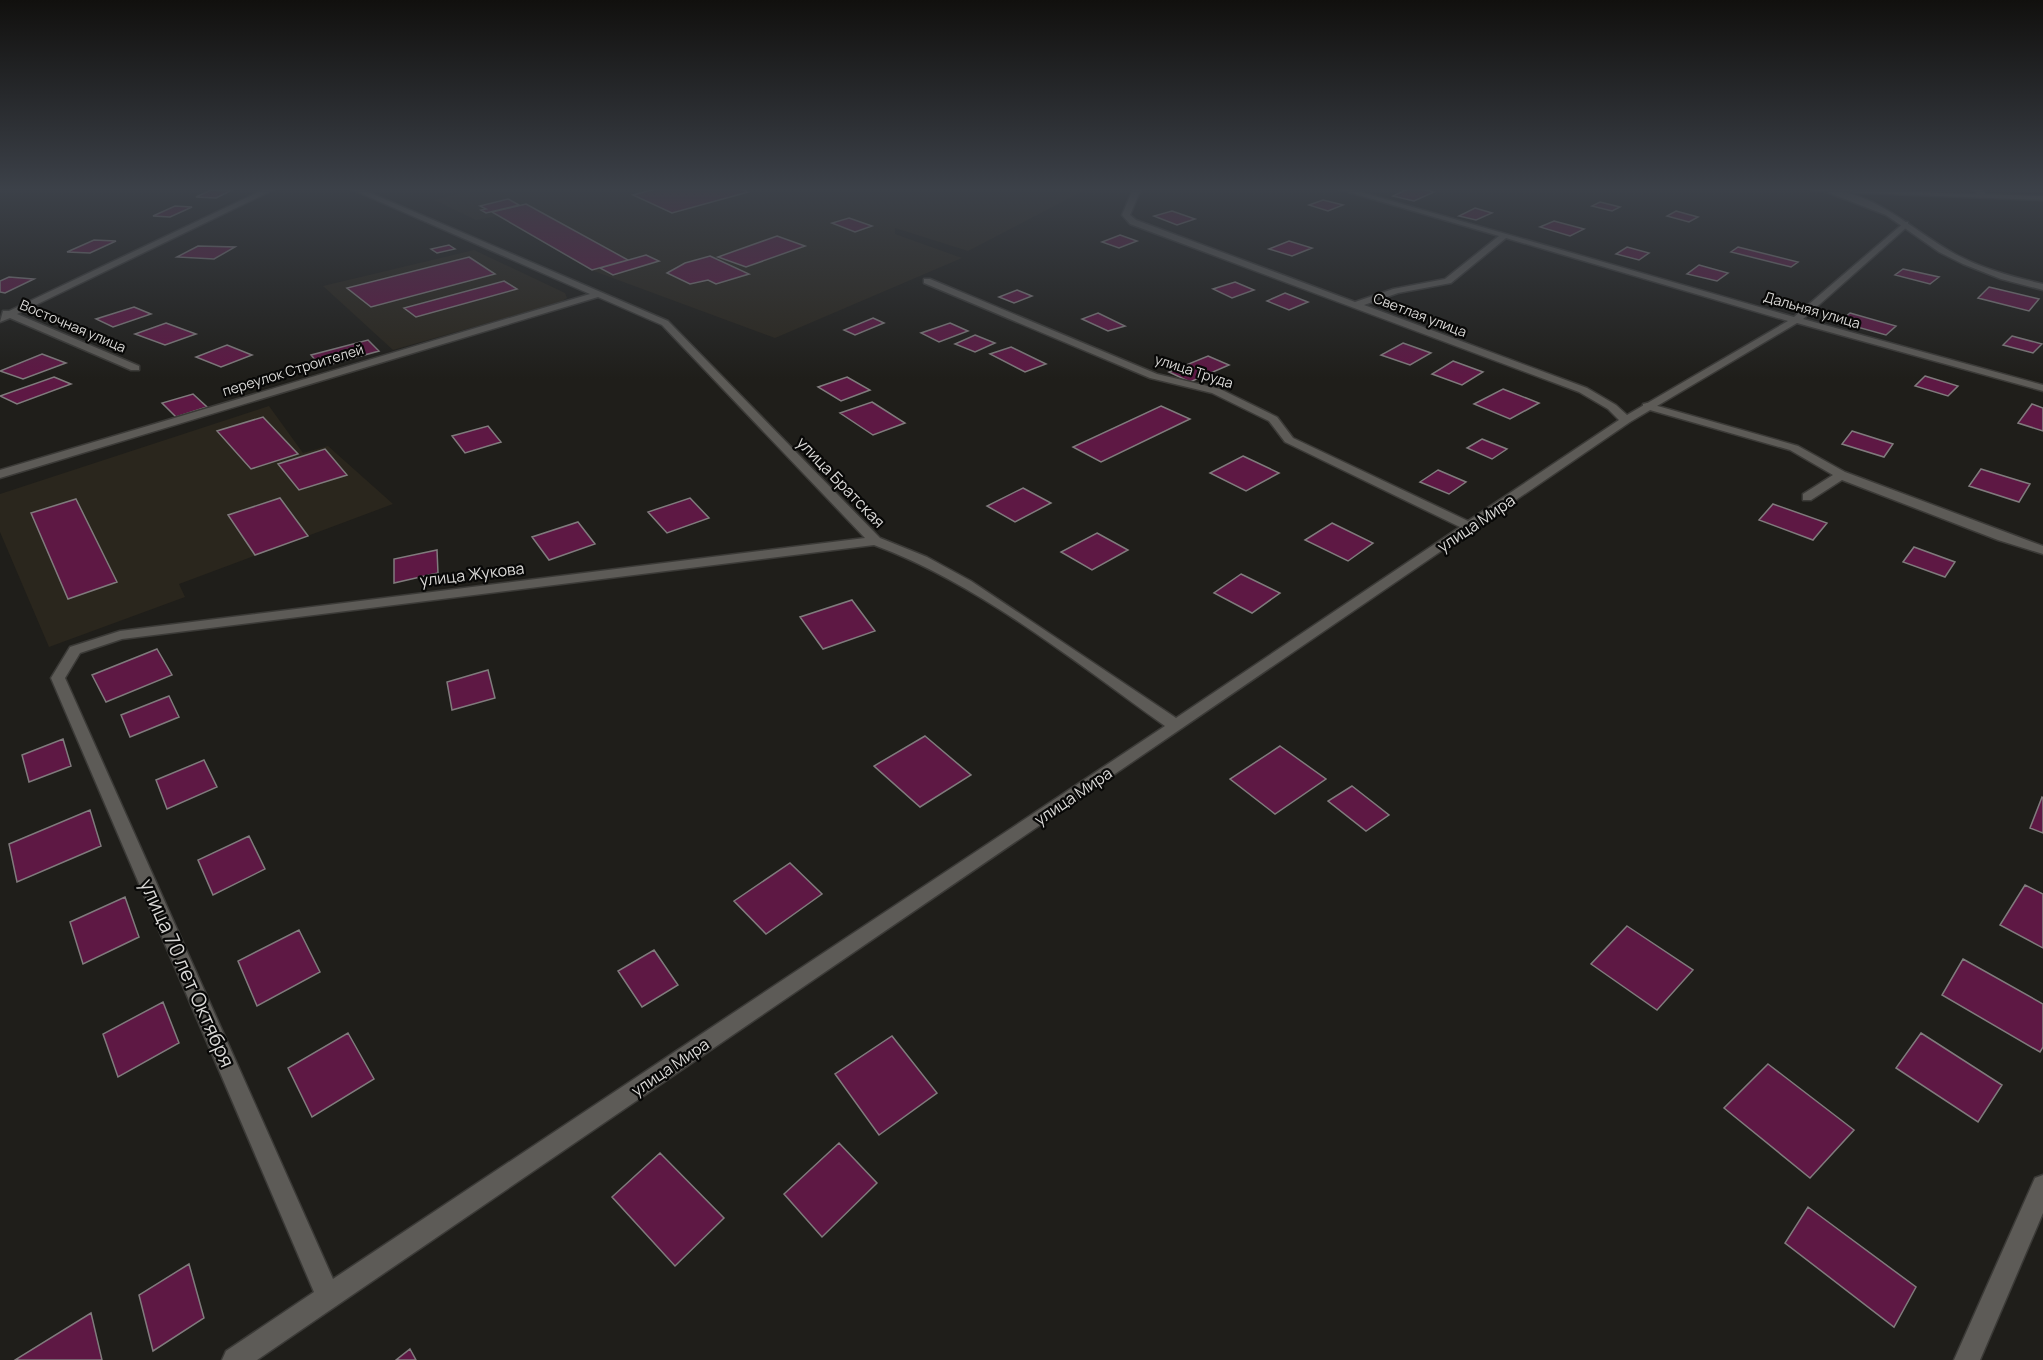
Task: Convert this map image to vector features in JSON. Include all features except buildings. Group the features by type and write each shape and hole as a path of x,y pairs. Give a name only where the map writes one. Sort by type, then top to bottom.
{"street":[{"path":"0,319 5,313 135,252"},
{"name":"улица Братская","path":"499,252 665,323 875,541 908,552 948,572 1176,726"},
{"name":"Светлая улица","path":"1214,252 1583,390 1612,407 1626,420"},
{"path":"1355,305 1396,291 1448,281 1485,252"},
{"name":"Дальняя улица","path":"1565,252 1796,320 2043,388"},
{"name":"улица Мира","path":"235,1360 1647,406 1796,320 1873,252"},
{"path":"1947,252 1998,275 2043,287"},
{"name":"улица Труда","path":"927,281 1154,376 1216,391 1273,419 1289,440 1470,527"},
{"name":"переулок Строителей","path":"0,474 595,295"},
{"name":"Восточная улица","path":"5,313 135,368"},
{"path":"1647,406 1794,448 1841,475 2002,537 2043,550"},
{"path":"1807,497 1841,475"},
{"name":"улица Жукова","path":"75,650 120,635 875,541"},
{"name":"улица 70 лет Октября","path":"75,650 58,678 329,1298"},
{"path":"1967,1360 2043,1186"}],"shaded area":[{"path":"464,252 479,252 565,293 567,298 559,303 393,350 323,286"},
{"path":"560,252 947,252 962,258 775,338 591,270"},
{"path":"269,406 303,453 328,446 393,504 179,584 185,597 49,647 0,532 0,494"}]}
